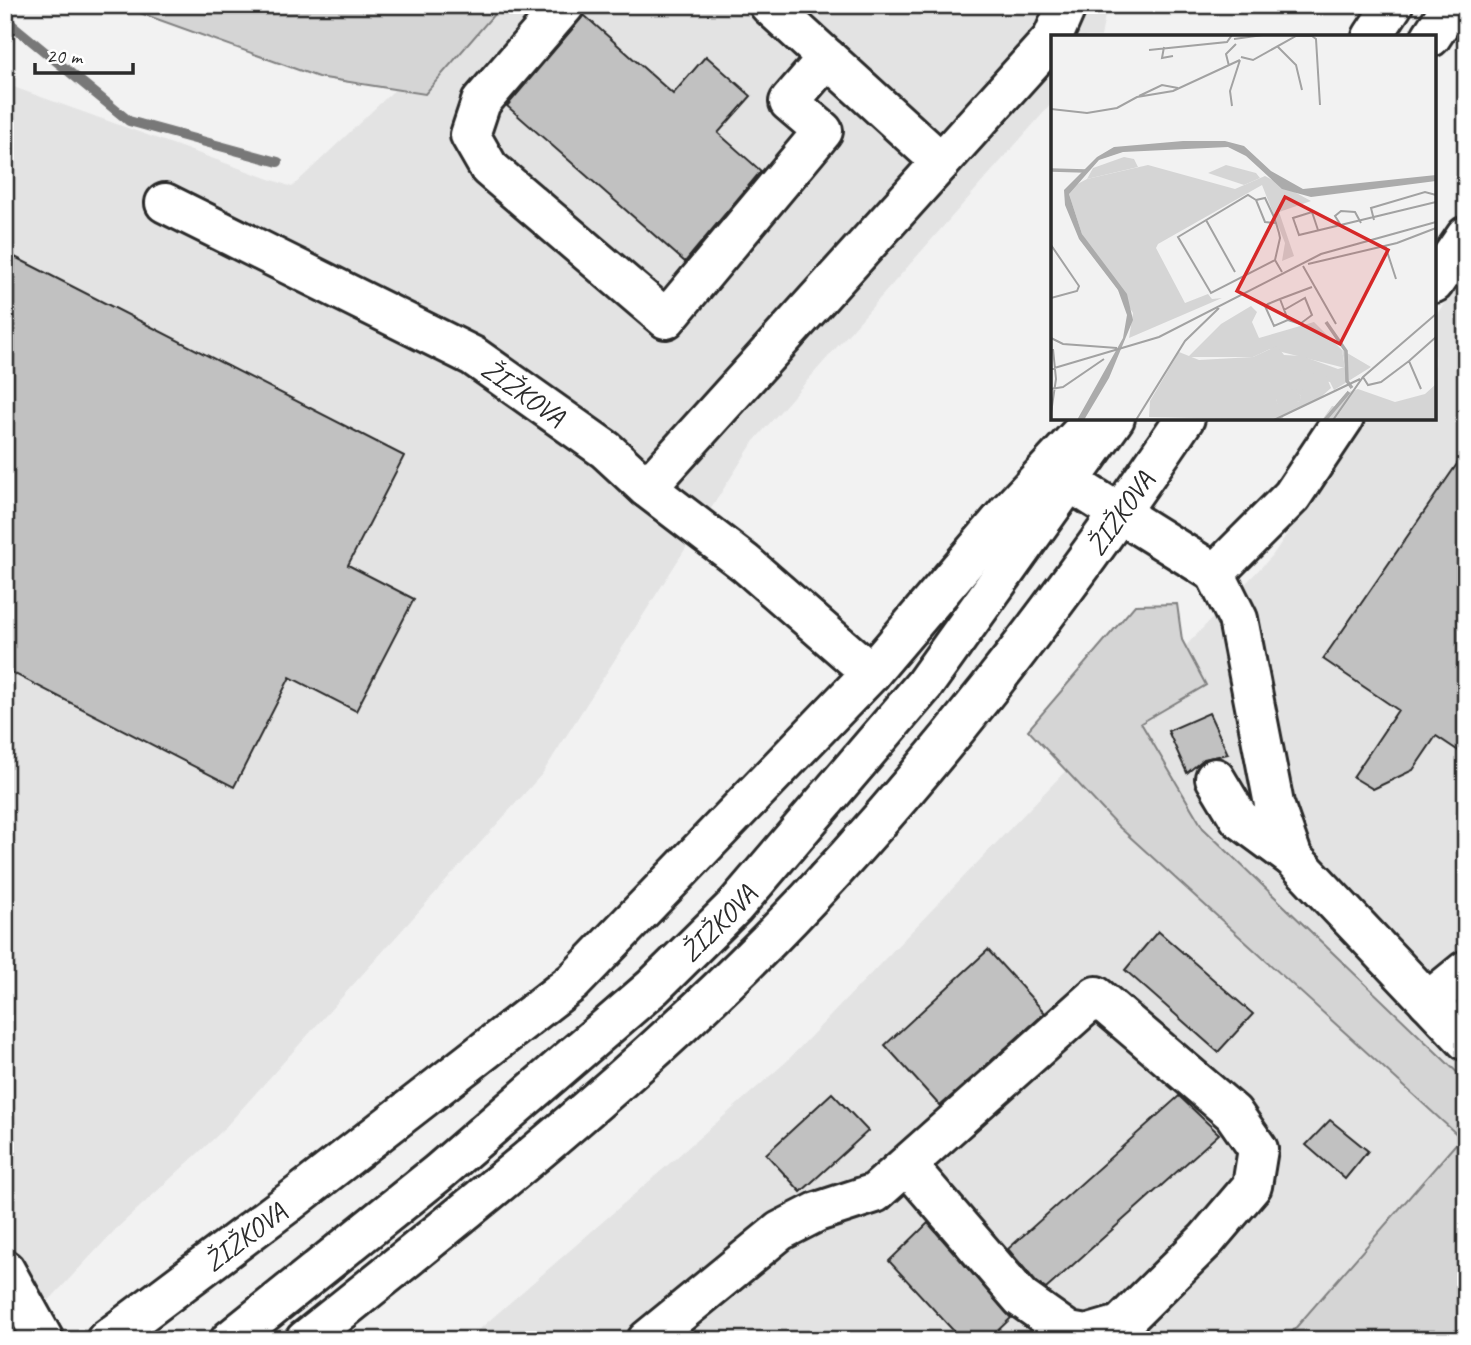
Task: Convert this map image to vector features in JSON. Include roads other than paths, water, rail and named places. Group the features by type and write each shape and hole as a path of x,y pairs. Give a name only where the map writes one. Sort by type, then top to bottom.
{"main road":[{"path":"565,5 481,102 470,135 489,168 666,319 823,131 789,102 827,58"},
{"path":"769,5 941,162"},
{"path":"1054,35 1068,5"},
{"path":"1374,35 1393,5"},
{"path":"1432,35 1452,5"},
{"path":"647,488 1051,39"},
{"name":"ŽIŽKOVA","path":"165,203 473,356 606,450 647,488 745,563 871,673"},
{"path":"1436,280 1466,236"},
{"name":"ŽIŽKOVA","path":"106,1340 291,1201 573,982 871,673 1007,513 1093,420"},
{"name":"ŽIŽKOVA","path":"230,1340 438,1173 653,987 735,906 924,685 1114,420"},
{"name":"ŽIŽKOVA","path":"305,1340 477,1202 682,1025 768,940 846,857 969,715 1120,514 1184,420"},
{"path":"1214,573 1292,496 1343,420"},
{"path":"1071,483 1214,573 1238,619 1274,804 1293,858"},
{"path":"1215,778 1239,818 1293,858 1466,1041"},
{"path":"1428,1001 1466,971"},
{"path":"654,1338 780,1231 817,1212 875,1193 1096,996 1233,1113 1258,1149 1252,1186 1206,1240 1120,1325 1086,1335 1069,1332 1021,1298 907,1165"},
{"path":"5,1270 44,1340"}],"waterway":[{"path":"5,19 129,121 278,162"}]}
